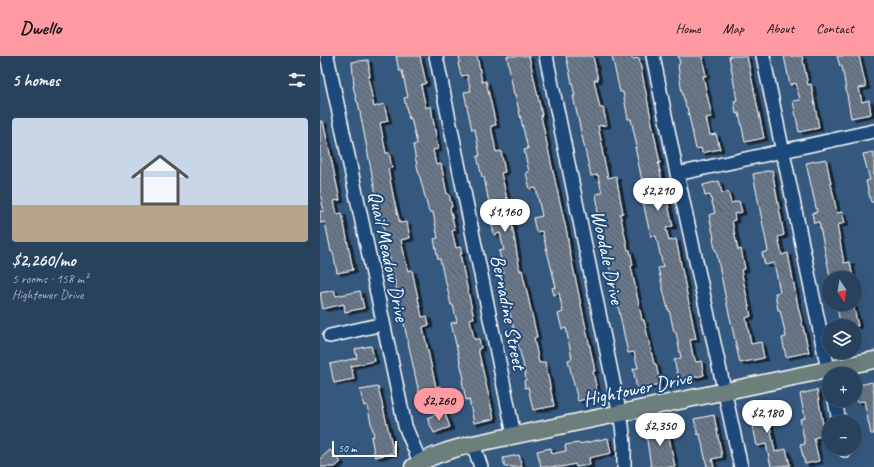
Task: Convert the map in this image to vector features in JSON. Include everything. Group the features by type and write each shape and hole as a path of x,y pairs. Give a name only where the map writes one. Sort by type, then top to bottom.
{"main road":[{"name":"Hightower Drive","path":"848,367 874,360"},
{"name":"Hightower Drive","path":"416,465 455,448 725,391 822,373"}],"street":[{"name":"Quail Meadow Drive","path":"327,56 405,426 416,465"},
{"name":"Bernadine Street","path":"436,56 514,435"},
{"name":"Woodale Drive","path":"546,56 620,413 624,445 624,467"},
{"path":"654,56 677,174 741,467"},
{"path":"763,56 828,367"},
{"path":"677,174 874,131"},
{"path":"330,336 383,324"},
{"path":"473,444 481,467"}],"building":[{"path":"396,56 420,56 426,83 421,85 426,108 431,106 438,149 433,150 436,165 441,164 447,194 449,194 452,207 450,208 455,230 452,231 456,248 460,247 462,254 460,254 474,318 470,319 474,339 479,339 481,348 478,349 494,419 474,423 469,399 466,400 462,380 464,379 451,323 457,322 453,305 451,305 440,259 438,259 434,239 438,238 433,212 429,212 417,166 413,145 417,144 411,118 409,119 404,98 408,97 402,71 399,71"},
{"path":"459,56 477,56 482,82 486,81 496,125 491,126 496,152 501,151 505,172 501,173 513,219 511,219 520,271 522,270 537,337 534,338 539,363 545,362 554,406 533,410 528,387 525,388 524,381 526,380 523,363 511,318 502,274 504,274 499,251 504,250 500,233 494,235 484,177 482,177 477,156 480,156 475,129 472,130 464,92 471,91 467,75 461,76 458,63 460,62"},
{"path":"507,56 529,56 567,233 595,371 593,371 598,396 578,401 568,360 572,359 566,328 562,329 558,314 563,312 559,293 554,295 552,288 556,287 542,231 536,232 533,218 542,216 536,188 530,189 526,173 529,172 524,150 528,149 515,94 514,95"},
{"path":"566,56 593,56 598,80 594,80 600,108 603,108 607,125 598,126 602,150 608,178 616,176 623,213 620,214 628,250 630,250 633,265 631,266 642,320 644,320 660,384 637,389 633,369 638,368 634,352 628,353 597,208 596,194 602,193 598,175 591,176 573,96 575,96"},
{"path":"612,56 632,56 632,59 639,58 660,163 658,163 673,226 666,228 669,241 676,239 696,339 690,340 693,356 696,362 701,361 704,375 679,381 674,360 681,358 676,332 674,332 658,268 663,267 656,236 651,237 642,195 645,195 631,119 628,119 623,92 620,92"},
{"path":"678,56 702,56 706,76 703,76 712,117 706,118 710,135 716,134 720,149 702,153 701,148 696,149 681,87 678,65 680,64"},
{"path":"729,56 747,56 764,138 745,142 739,113 736,114 734,101 737,100"},
{"path":"784,56 802,56 808,85 811,84 819,128 799,132 793,101 800,100 796,83 790,85"},
{"path":"837,56 859,56 866,87 859,88 862,102 869,100 871,114 851,118 842,66 840,66"},
{"path":"368,60 370,77 368,77 374,107 384,104 388,121 380,123 386,153 389,153 392,168 388,169 394,200 400,223 407,222 410,238 401,240 408,271 412,270 422,317 427,316 429,325 423,327 424,333 436,387 440,386 444,402 422,407 373,180 358,102 353,86 352,62"},
{"path":"320,121 323,121 340,200 334,201 337,214 342,213 353,270 337,273 325,222 320,223 320,211 324,211 320,193"},
{"path":"874,152 874,202 871,202 866,181 870,180 863,154"},
{"path":"826,159 837,213 842,212 845,223 837,225 844,263 850,262 852,271 829,271 819,222 814,223 812,213 817,212 806,163"},
{"path":"772,170 784,235 778,237 782,255 788,253 798,306 809,352 786,357 782,338 786,337 780,310 778,310 775,293 780,292 774,263 765,265 762,253 768,251 753,174"},
{"path":"719,181 722,193 728,192 731,203 739,201 742,212 734,214 735,220 732,221 738,250 741,249 745,269 741,270 751,316 746,318 751,344 761,342 764,358 740,363 715,250 709,215 715,213 710,195 705,196 703,185"},
{"path":"334,290 336,296 360,291 364,308 345,312 344,304 323,309 320,293"},
{"path":"838,311 855,311 856,319 839,319"},
{"path":"371,346 375,361 351,366 354,379 334,383 330,364 357,358 355,349"},
{"path":"872,382 874,393 874,434 871,434 864,401 862,401 862,384"},
{"path":"378,387 394,453 375,457 371,437 374,436 367,405 364,406 360,390"},
{"path":"817,390 822,418 822,436 814,438 819,461 805,464 800,445 805,444 800,419 805,418 800,394"},
{"path":"767,402 775,452 786,449 790,465 771,467 766,444 757,446 749,406"},
{"path":"444,411 450,427 434,433 427,418"},
{"path":"714,415 722,457 712,459 714,467 707,467 700,434 698,435 694,419"},
{"path":"666,422 675,467 651,467 646,434 652,433 650,425"},
{"path":"608,438 611,453 589,458 590,465 576,467 575,464 562,467 541,467 537,451 551,448 552,454 566,451 565,445 579,444"},
{"path":"330,450 341,462 335,467 320,467 320,459"},
{"path":"519,455 522,467 505,467 503,458"}]}
